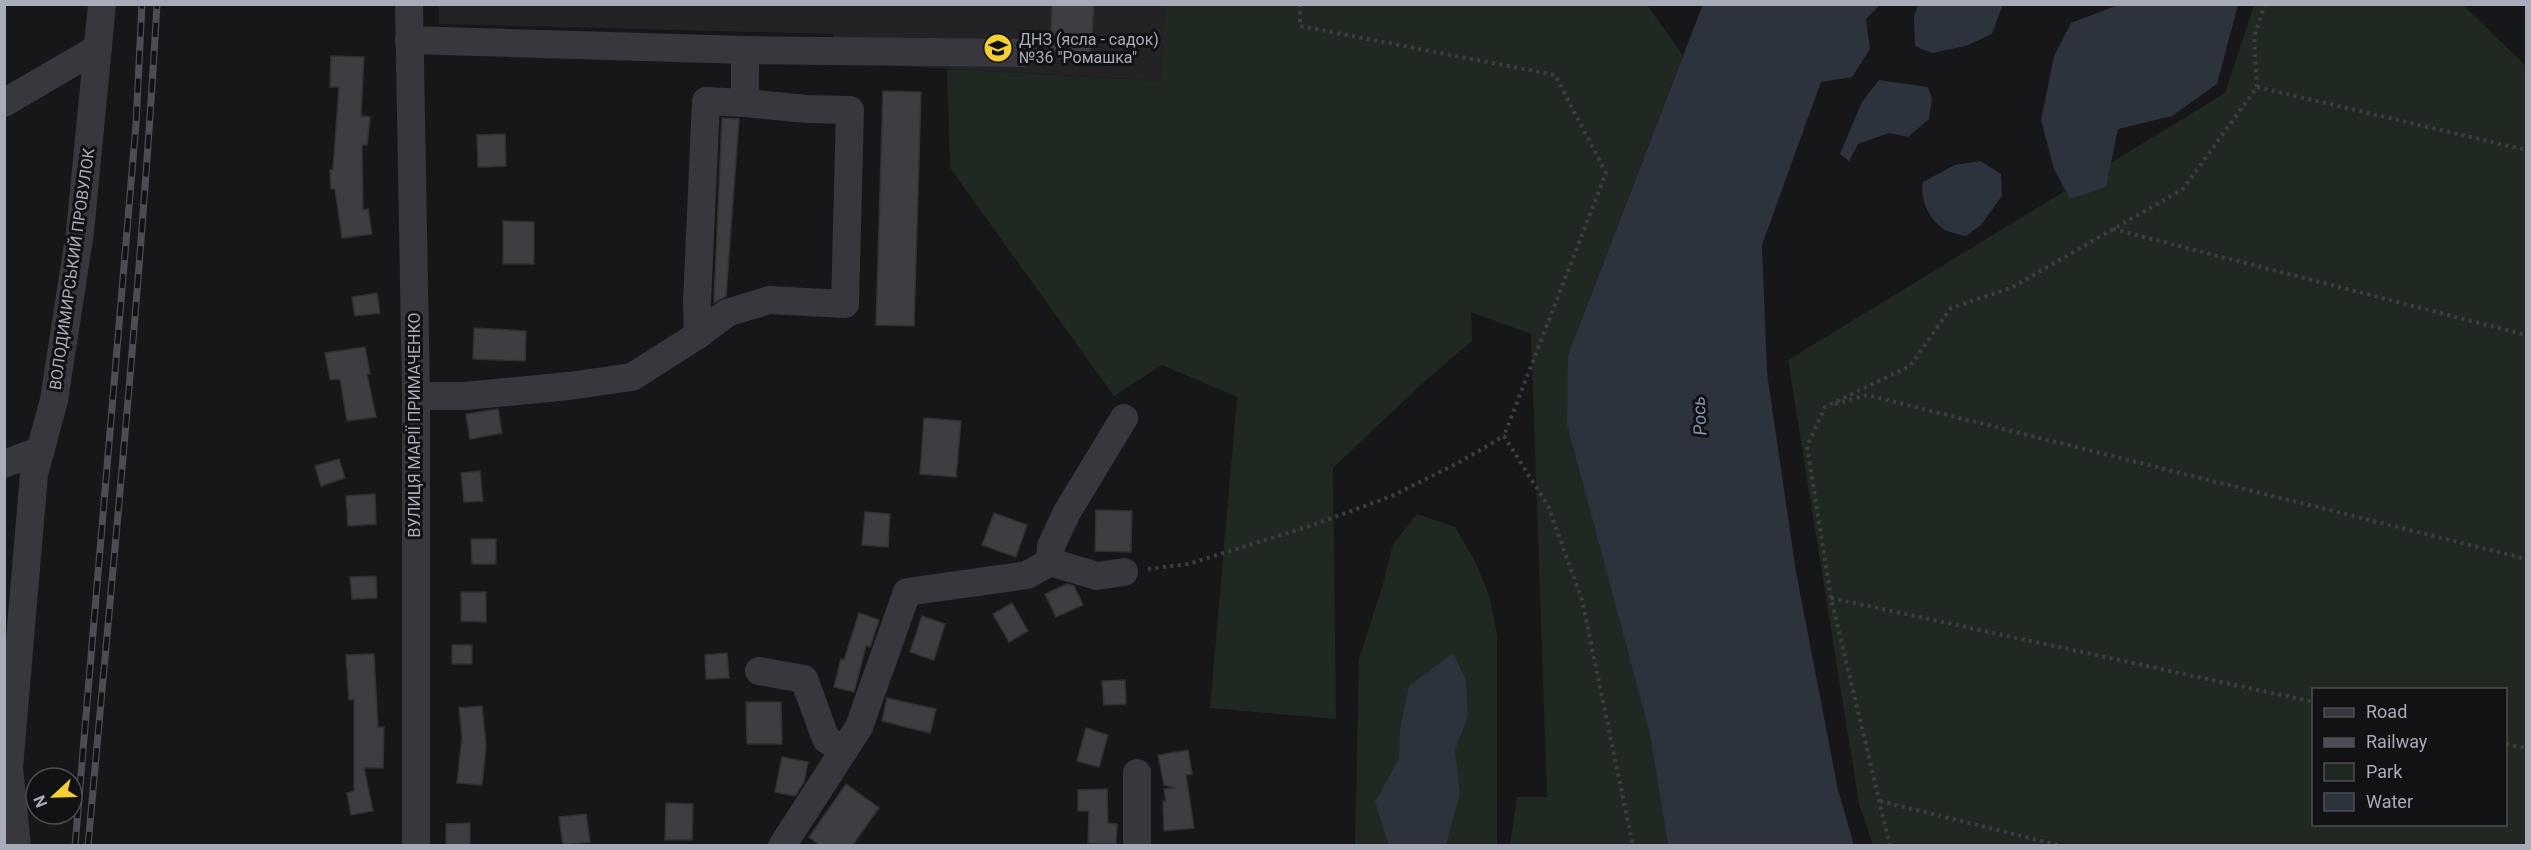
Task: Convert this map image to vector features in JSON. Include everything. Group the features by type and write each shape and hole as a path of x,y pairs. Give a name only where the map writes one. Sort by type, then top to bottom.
{"street":[{"name":"ВОЛОДИМИРСЬКИЙ ПРОВУЛОК","path":"17,846 9,768 13,613 34,474 54,400 80,232 102,4"},
{"name":"ВУЛИЦЯ МАРІЇ ПРИМАЧЕНКО","path":"409,4 416,396 416,846"},
{"path":"409,40 745,50 1023,53"},
{"path":"4,103 98,48"},
{"path":"745,50 745,103"},
{"path":"416,396 476,395 569,386 632,376 698,335 727,313 769,300 845,304 850,110 706,101 697,302 698,335"},
{"path":"1050,562 1051,546 1067,512 1124,418"},
{"path":"4,464 41,450"},
{"path":"782,846 859,727 907,592 1027,575 1050,562 1097,576 1124,572"},
{"path":"759,671 804,679 826,739 844,751"},
{"path":"1137,774 1137,846"}],"path":[{"path":"1124,572 1188,564 1310,526 1392,496 1458,463 1503,436 1606,173 1555,75 1300,26 1300,4"},
{"path":"1890,846 1831,598 1808,446 1825,406 1910,366 1951,308 2011,288 2183,189 2257,87 2254,37 2265,4"},
{"path":"2257,87 2526,150"},
{"path":"2113,229 2526,335"},
{"path":"1825,406 1866,395 2526,559"},
{"path":"1503,436 1548,506 1582,600 1633,846"},
{"path":"1831,598 2312,702"},
{"path":"2507,744 2526,748"},
{"path":"1880,801 2062,846"}],"shaded area":[{"name":"ДНЗ (ясла - садок) №36 \"Ромашка\"","path":"439,4 1165,5 1162,81 834,62 833,34 439,24"}],"green space":[{"path":"1165,5 1647,5 1683,55 1568,355 1649,730 1668,845 1510,845 1517,797 1547,797 1531,334 1471,312 1472,341 1427,379 1333,468 1336,719 1210,708 1237,397 1162,365 1114,396 950,168 947,69 1161,81"},
{"path":"2254,5 2463,5 2526,66 2526,845 1873,845 1859,804 1788,360 2225,93"},
{"path":"1417,514 1455,527 1475,561 1490,598 1497,635 1497,845 1355,846 1359,659 1393,544"}],"water":[{"name":"Рось","path":"1703,4 1880,5 1866,19 1870,49 1852,77 1821,82 1762,245 1767,373 1796,572 1838,790 1854,845 1668,845 1649,730 1567,424 1568,355"},
{"path":"2003,4 1992,34 1966,46 1932,53 1915,46 1914,17 1918,5"},
{"path":"2118,5 2238,5 2217,84 2172,116 2118,129 2106,187 2070,199 2054,169 2041,120 2054,56 2071,23"},
{"path":"1879,80 1928,87 1932,99 1929,119 1908,137 1889,133 1858,144 1849,161 1840,154 1862,102"},
{"path":"1981,161 2001,174 2002,196 1981,225 1966,236 1947,231 1927,210 1922,189 1923,182 1955,165"},
{"path":"1453,653 1466,680 1468,716 1455,750 1460,794 1446,845 1389,845 1375,802 1399,759 1400,730 1409,686"}],"building":[{"path":"1052,4 1094,4 1091,53 1050,51"},
{"path":"331,56 364,57 361,116 370,117 367,145 362,145 363,210 368,209 372,234 342,238 335,189 331,189 330,170 333,170 339,87 330,87"},
{"path":"883,91 921,92 914,326 876,325"},
{"path":"722,118 739,119 726,296 714,303"},
{"path":"505,134 506,166 478,167 477,135"},
{"path":"503,221 534,222 534,264 503,264"},
{"path":"377,293 380,313 355,316 352,297"},
{"path":"474,328 526,331 525,361 473,359"},
{"path":"365,347 370,374 367,374 376,417 347,421 340,379 330,380 325,353"},
{"path":"498,409 502,433 470,439 466,414"},
{"path":"924,418 961,421 956,477 920,474"},
{"path":"339,459 345,478 321,486 315,466"},
{"path":"480,471 483,501 464,502 461,473"},
{"path":"375,494 376,524 348,526 346,496"},
{"path":"1096,510 1132,511 1131,552 1095,551"},
{"path":"865,512 890,514 888,547 862,545"},
{"path":"994,513 1027,525 1016,557 982,545"},
{"path":"471,539 496,539 496,564 472,564"},
{"path":"376,576 377,598 352,599 350,577"},
{"path":"1067,584 1074,586 1083,605 1056,617 1045,594"},
{"path":"461,592 486,592 486,622 461,621"},
{"path":"1012,603 1028,631 1009,642 993,614"},
{"path":"859,613 879,620 870,647 866,646 854,692 834,687 841,659 844,660"},
{"path":"922,616 945,624 934,660 910,652"},
{"path":"452,645 472,645 472,664 452,664"},
{"path":"727,653 729,678 706,679 705,655"},
{"path":"374,654 378,727 384,727 383,768 364,768 373,811 351,815 347,793 354,791 354,699 349,700 346,655"},
{"path":"1125,680 1126,704 1104,705 1102,681"},
{"path":"887,698 936,709 930,733 882,721"},
{"path":"746,702 781,702 782,744 747,744"},
{"path":"482,706 486,746 482,785 457,783 462,737 459,708"},
{"path":"1086,728 1108,735 1099,767 1077,761"},
{"path":"1188,750 1192,774 1186,775 1194,828 1164,831 1163,801 1166,801 1164,789 1175,788 1164,785 1158,755"},
{"path":"782,757 808,762 804,782 795,796 775,792"},
{"path":"846,784 879,808 852,846 821,846 809,837"},
{"path":"1107,789 1108,823 1117,824 1116,844 1088,843 1089,811 1078,811 1078,790"},
{"path":"666,803 693,804 692,840 665,840"},
{"path":"586,814 590,842 563,845 559,817"},
{"path":"470,823 470,846 446,846 446,824"}],"railway":[{"path":"75,846 136,124 142,4"},
{"path":"88,846 135,320 157,4"}],"place":[{"name":"ДНЗ (ясла - садок) №36 \"Ромашка\"","path":"998,48"}]}
